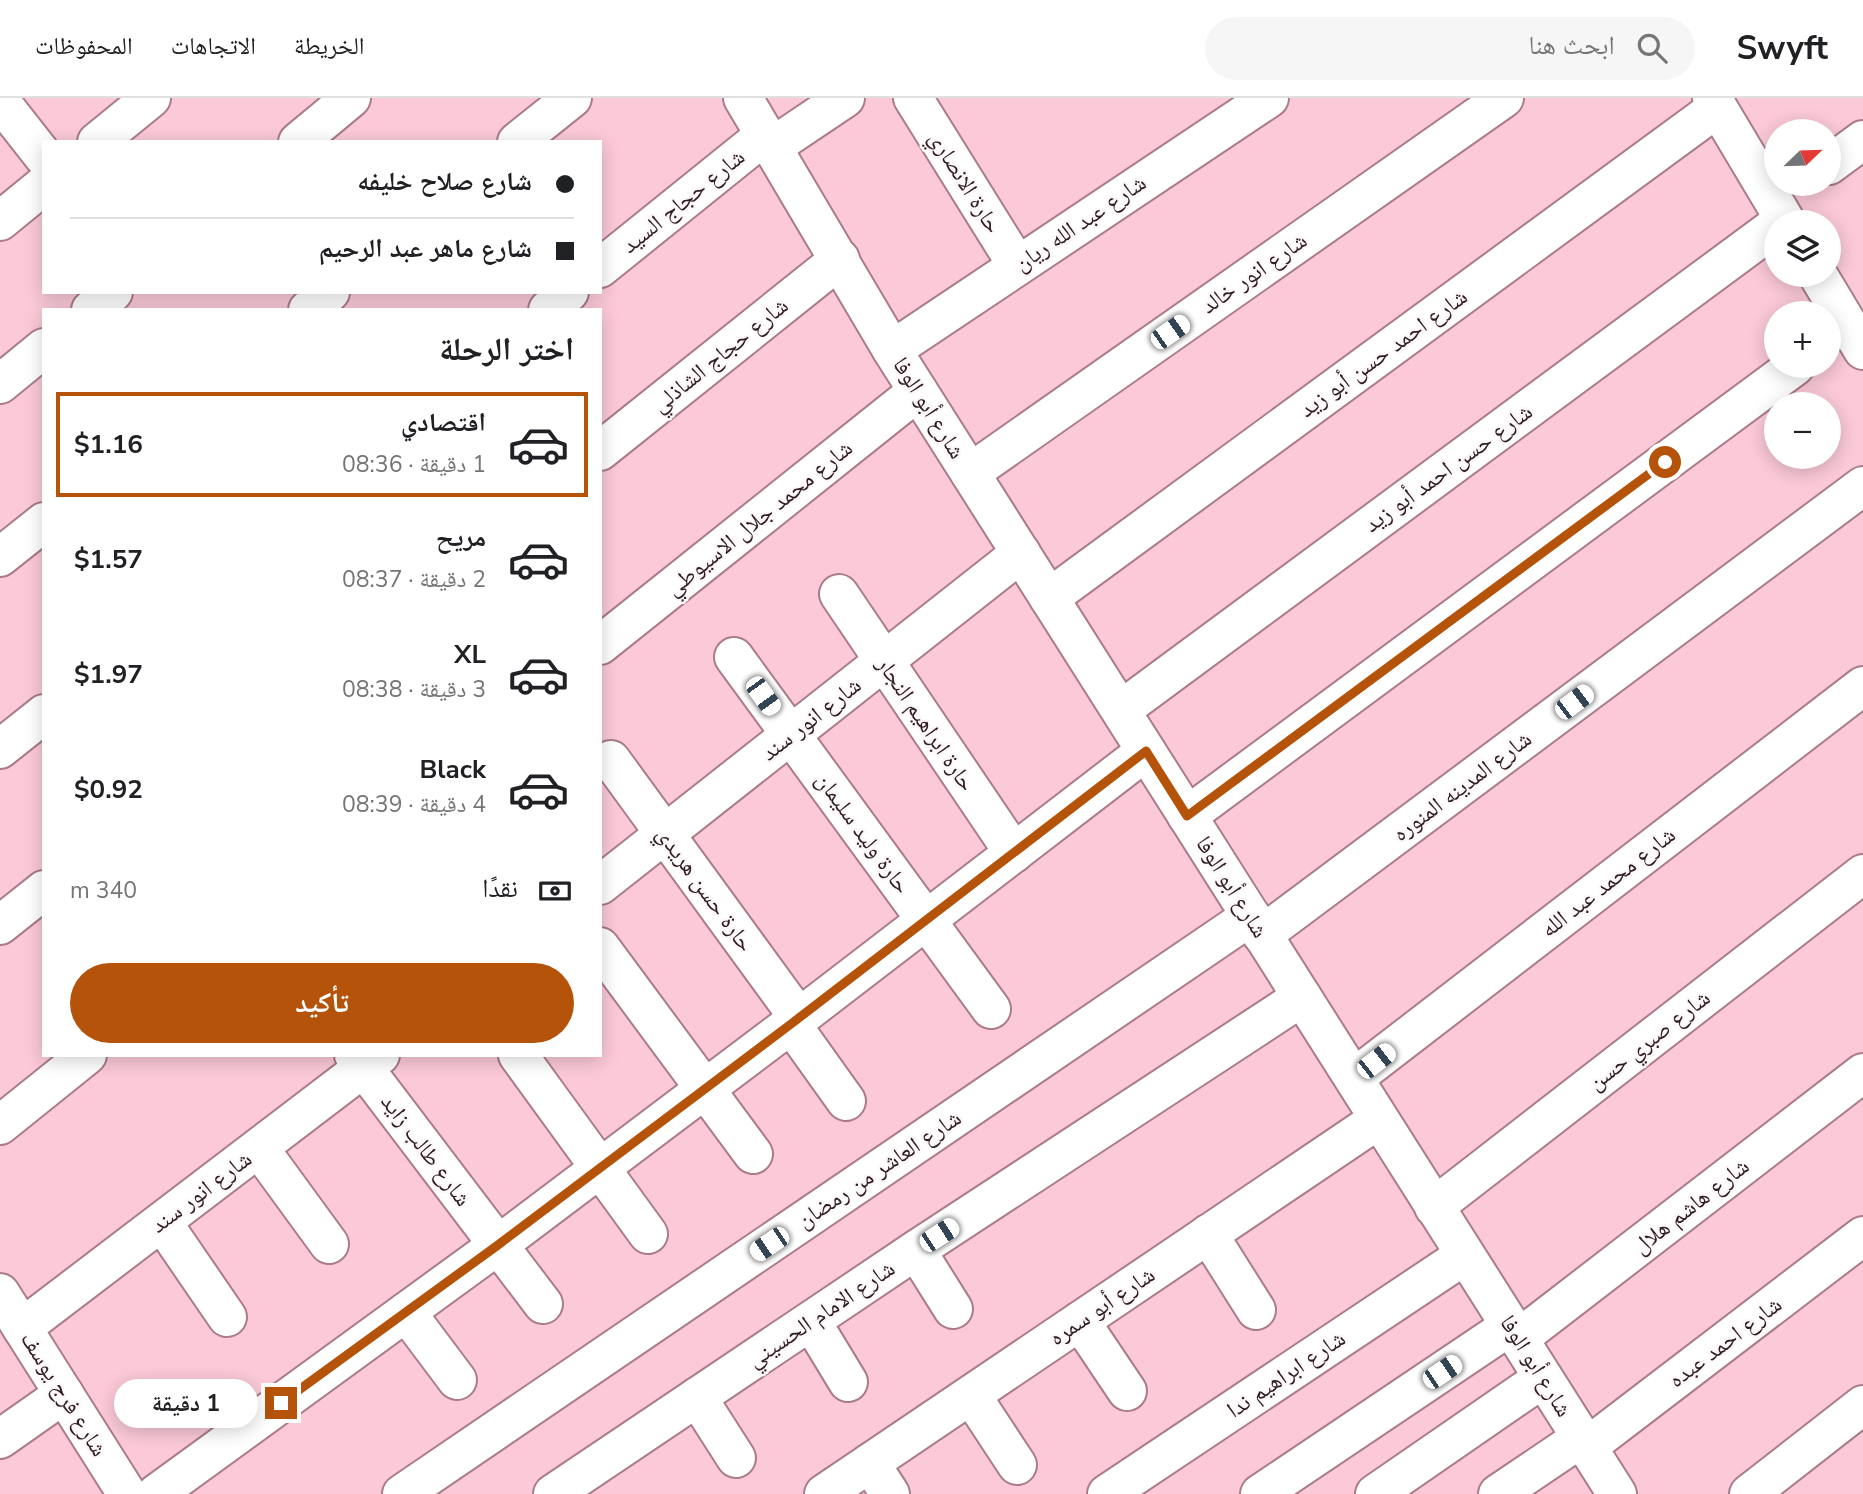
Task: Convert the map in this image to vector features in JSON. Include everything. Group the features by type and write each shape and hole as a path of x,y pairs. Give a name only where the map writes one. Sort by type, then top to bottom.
{"street":[{"path":"99,140 151,98"},
{"path":"300,140 351,98"},
{"path":"520,140 572,98"},
{"name":"شارع أبو الوفا","path":"743,98 892,350 1617,1494"},
{"name":"شارع حجاج السيد","path":"602,266 769,141 845,98"},
{"name":"حارة الانصاري","path":"913,98 1017,265"},
{"name":"شارع عبد الله ريان","path":"892,350 1269,98"},
{"name":"شارع انور خالد","path":"970,472 1504,98"},
{"path":"0,101 42,154"},
{"path":"1715,103 1783,210"},
{"name":"شارع احمد حسن أبو زيد","path":"1049,598 1715,103"},
{"path":"1841,156 1863,140"},
{"path":"0,221 42,187"},
{"name":"شارع حسن احمد أبو زيد","path":"1121,710 1764,229"},
{"name":"شارع حجاج الشاذلي","path":"602,449 840,260"},
{"path":"1825,287 1852,337"},
{"path":"94,308 111,294"},
{"path":"310,308 328,294"},
{"path":"550,308 567,294"},
{"path":"0,384 42,350"},
{"path":"1187,816 1779,378"},
{"name":"شارع محمد جلال الاسيوطي","path":"602,643 918,391"},
{"name":"شارع المدينه المنوره","path":"1256,925 1863,486"},
{"path":"0,557 42,524"},
{"name":"شارع انور سند","path":"602,883 1021,553"},
{"name":"حارة ابراهيم النجار","path":"839,594 1014,853"},
{"name":"حارة وليد سليمان","path":"734,657 991,1009"},
{"name":"شارع محمد عبد الله","path":"1354,1078 1863,686"},
{"path":"0,749 42,716"},
{"path":"156,1494 498,1245 1146,751"},
{"name":"حارة حسن هريدي","path":"611,760 795,1021 846,1101"},
{"name":"شارع صبري حسن","path":"1434,1207 1863,874"},
{"path":"0,925 42,892"},
{"name":"شارع العاشر من رمضان","path":"402,1494 1256,925"},
{"path":"602,950 753,1154"},
{"name":"شارع الامام الحسيني","path":"553,1494 592,1483 697,1397 1302,997"},
{"path":"0,1125 85,1057"},
{"path":"519,1057 648,1234"},
{"name":"شارع انور سند","path":"22,1328 259,1148 366,1060"},
{"name":"شارع طالب زايد","path":"366,1060 543,1304"},
{"name":"شارع هاشم هلال","path":"1260,1494 1514,1333 1863,1073"},
{"name":"شارع أبو سمره","path":"824,1494 880,1478 971,1395 1379,1118"},
{"path":"259,1148 329,1244"},
{"path":"162,1222 227,1317"},
{"path":"1208,1234 1256,1310"},
{"name":"شارع احمد عبده","path":"1498,1494 1584,1443 1863,1236"},
{"path":"916,1250 953,1309"},
{"name":"شارع ابراهيم ندا","path":"1107,1494 1465,1255"},
{"name":"شارع فرج يوسف","path":"0,1293 127,1494"},
{"path":"406,1312 457,1380"},
{"path":"811,1321 848,1382"},
{"path":"1080,1321 1127,1391"},
{"path":"1375,1494 1543,1378"},
{"path":"0,1440 64,1394"},
{"path":"971,1395 1017,1465"},
{"path":"697,1397 736,1458"},
{"path":"1749,1494 1863,1405"}],"route":[{"path":"281,1403 498,1245 1146,751 1187,816 1665,462"}]}
